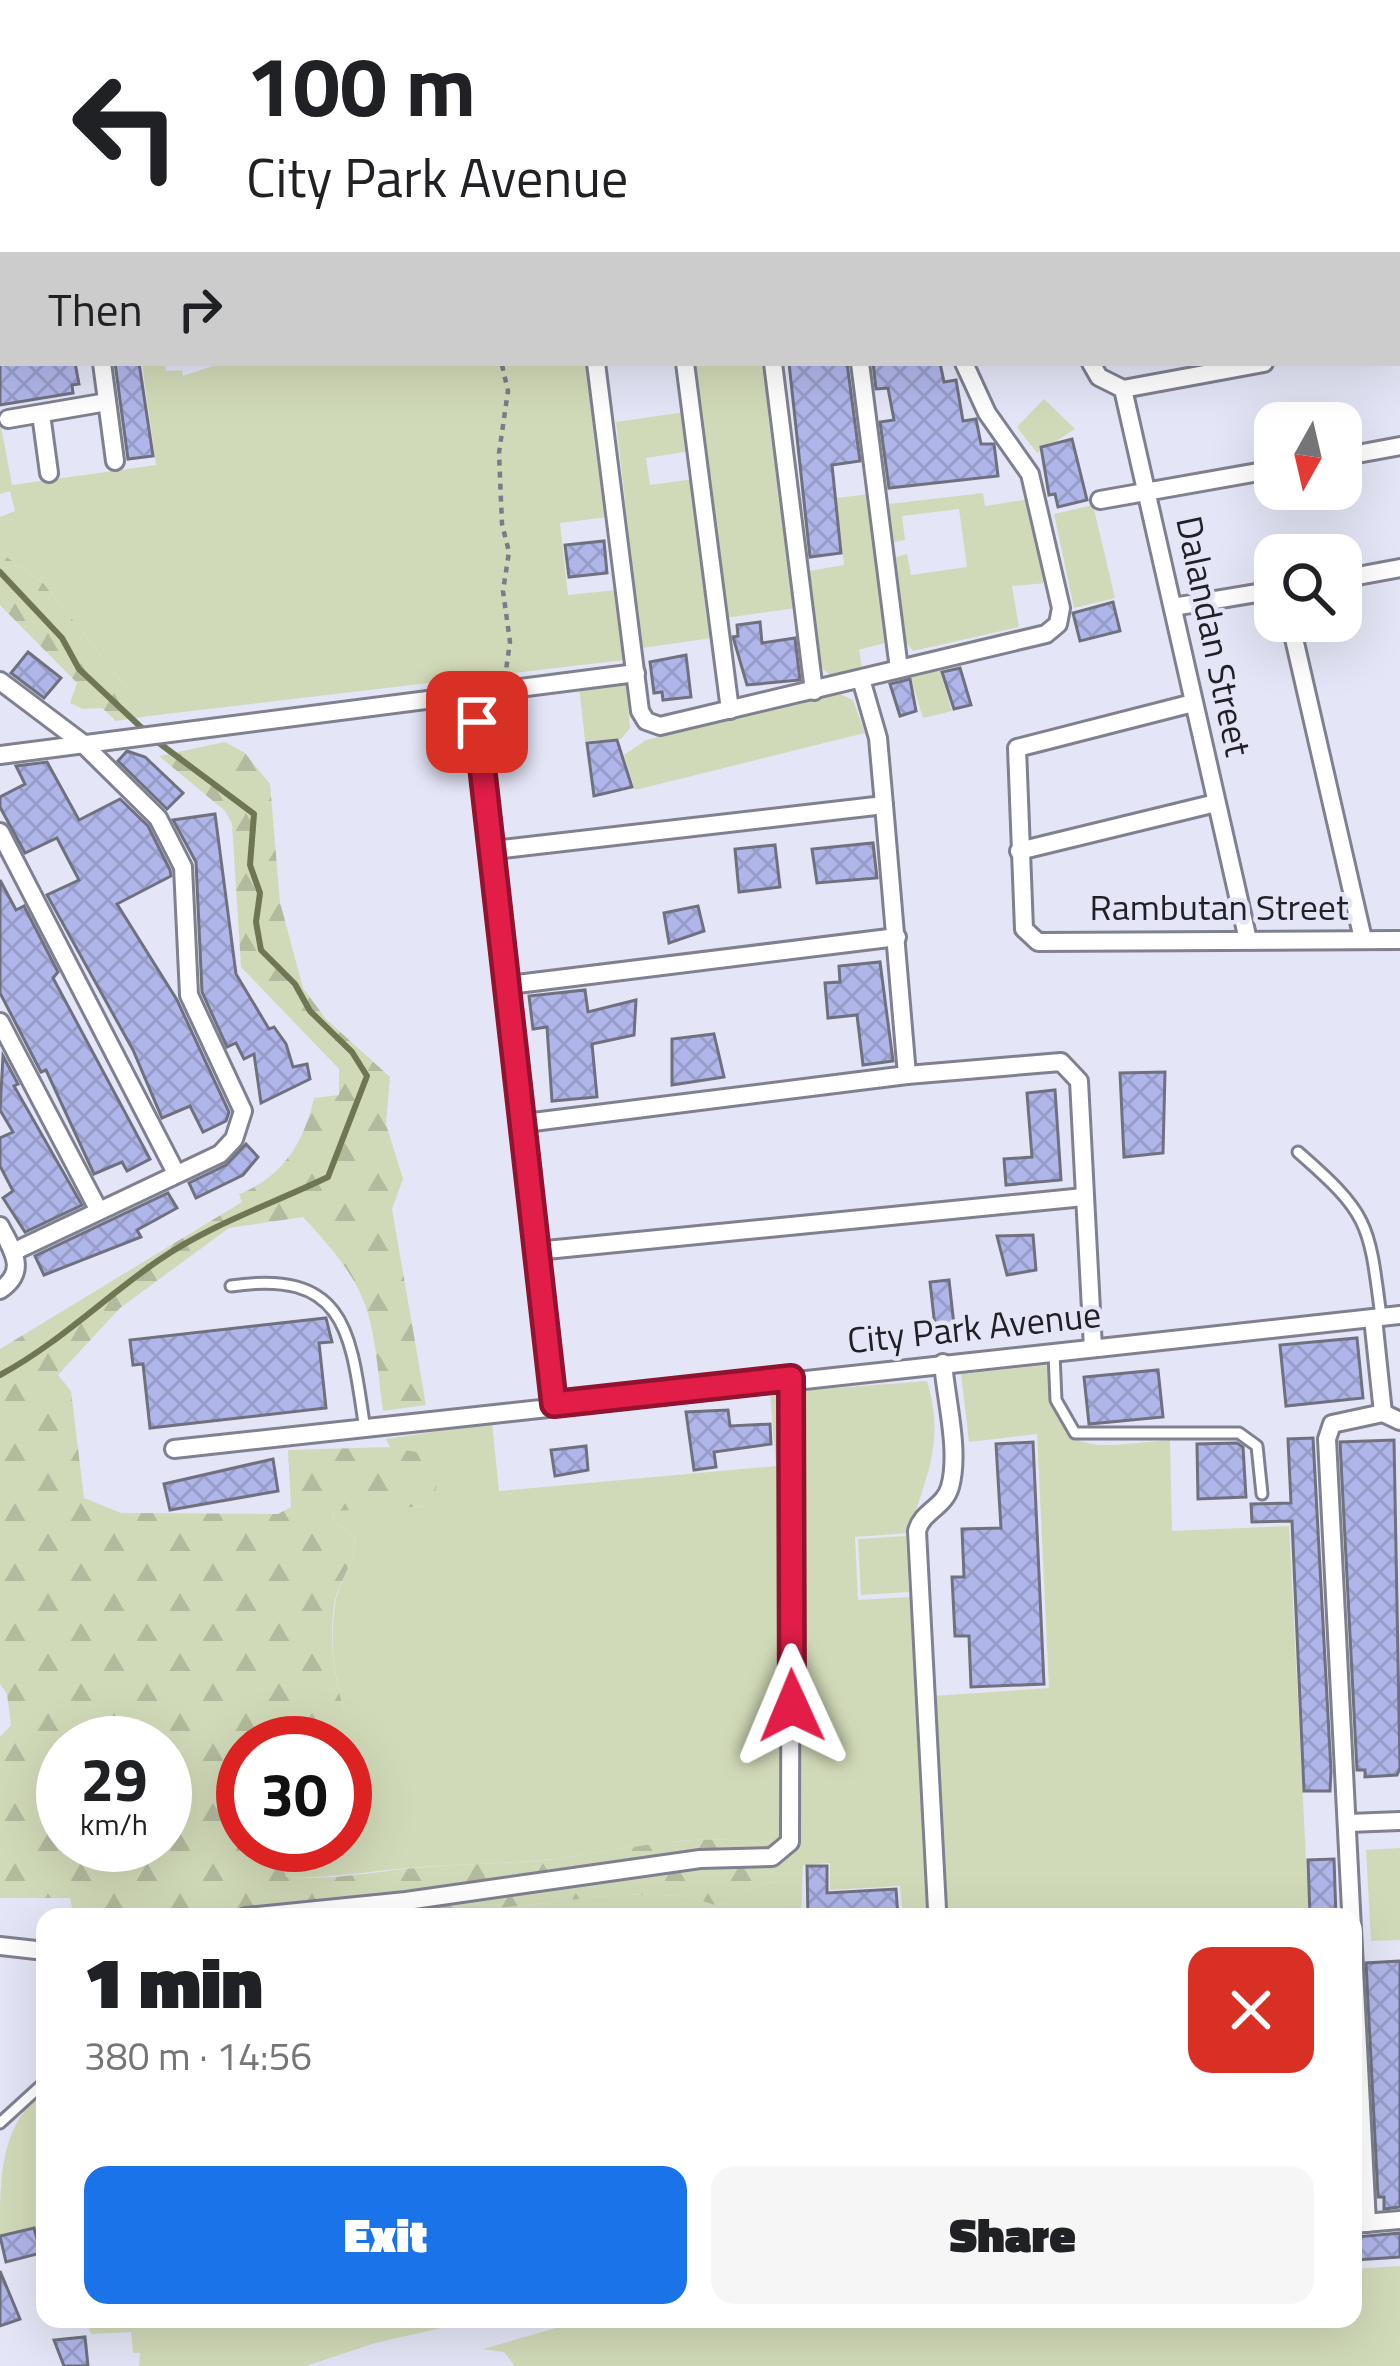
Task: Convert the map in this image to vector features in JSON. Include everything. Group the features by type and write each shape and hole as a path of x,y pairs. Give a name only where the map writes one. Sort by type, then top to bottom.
{"street":[{"path":"101,366 115,461"},
{"path":"596,366 642,716 653,725 1046,634 1060,618 1030,474 987,413 965,366"},
{"path":"685,366 730,710"},
{"path":"773,366 814,691"},
{"path":"860,366 899,669"},
{"path":"1092,366 1099,376 1123,389 1248,366"},
{"name":"Dalandan Street","path":"1123,389 1248,940"},
{"path":"8,419 107,402"},
{"path":"40,414 50,473"},
{"path":"1362,453 1400,446"},
{"path":"1100,500 1254,473"},
{"path":"1362,575 1398,569 1400,588"},
{"path":"1173,607 1254,594"},
{"path":"1295,642 1363,939"},
{"path":"0,755 636,673"},
{"path":"861,679 878,738 907,1075"},
{"path":"0,681 81,742 143,798 179,857 189,995 242,1103 240,1126 225,1150 14,1252"},
{"path":"443,695 464,701 475,713 554,1404"},
{"path":"1193,704 1022,743 1014,756 1019,851 1216,803"},
{"path":"494,850 884,806"},
{"path":"0,832 176,1173"},
{"name":"Rambutan Street","path":"1019,851 1024,929 1038,942 1400,940"},
{"path":"509,985 897,937"},
{"path":"0,1022 98,1209"},
{"path":"525,1123 907,1075 1060,1062 1079,1081 1093,1348"},
{"path":"536,1251 1084,1197"},
{"path":"0,1226 14,1252 16,1273 0,1290"},
{"path":"1351,1908 1327,1438 1332,1424 1392,1417 1385,1317"},
{"name":"City Park Avenue","path":"174,1449 791,1378 1385,1317"},
{"path":"937,1908 916,1531 919,1521 942,1504 951,1485 943,1363"},
{"path":"336,1908 700,1858 772,1857 790,1842 791,1378"},
{"path":"1349,1823 1400,1821"},
{"path":"0,1946 36,1950"},
{"path":"1362,2223 1400,2220"}],"lane":[{"path":"1298,1152 1344,1193 1366,1223 1385,1317"},
{"path":"231,1286 290,1283 337,1309 351,1336 365,1430"},
{"path":"1054,1354 1056,1400 1075,1433 1239,1432 1257,1446 1262,1494"},
{"path":"0,2123 36,2090"}],"path":[{"path":"502,366 508,391 499,452 502,524 509,552 503,591 510,642 506,688"}],"green space":[{"path":"142,366 182,370 183,376 213,366 589,366 608,517 560,523 568,595 616,590 624,660 149,716 44,584 0,552 0,517 15,511 10,491 0,494 0,421 12,485 156,465"},
{"path":"692,366 766,366 797,608 725,618"},
{"path":"1044,399 1075,429 1037,453 1017,427"},
{"path":"686,412 691,451 646,458 650,485 694,479 712,638 642,648 616,422"},
{"path":"983,493 985,506 1030,499 1047,583 1012,586 1019,627 913,651 905,641 896,557 907,554 911,575 967,567 959,509 902,516 905,540 894,542 889,504"},
{"path":"870,494 888,642 859,650 862,668 830,675 821,667 809,571 844,565 836,498"},
{"path":"1093,505 1115,598 1074,608 1054,514"},
{"path":"0,552 44,584 149,716 116,721 102,708 83,709 70,703 77,683 0,605"},
{"path":"939,668 952,711 923,718 910,675"},
{"path":"626,680 630,728 621,739 585,741 579,686"},
{"path":"838,693 853,700 865,733 635,790 624,755 646,740"},
{"path":"225,742 245,753 270,784 280,902 303,988 326,1019 390,1077 386,1124 403,1179 392,1209 426,1405 383,1411 365,1305 344,1265 303,1217 229,1228 120,1308 58,1375 71,1391 84,1498 121,1513 278,1514 291,1507 288,1450 390,1447 432,1455 437,1486 429,1506 333,1511 334,1522 354,1535 332,1628 335,1672 346,1716 216,1716 216,1872 338,1877 729,1840 782,1850 789,1864 778,1881 753,1886 738,1899 715,1905 685,1896 624,1894 498,1908 72,1908 70,1898 0,1898 0,1737 11,1725 7,1694 0,1684 0,1349 242,1202 239,1194 268,1178 289,1156 314,1098 339,1095 339,1069 241,967 232,824 225,811 159,756"},
{"path":"1047,1365 1059,1418 1082,1441 1118,1445 1170,1440 1172,1531 1289,1526 1309,1908 902,1908 900,1886 830,1890 830,1863 803,1865 801,1908 498,1908 624,1894 685,1896 715,1905 738,1899 753,1886 778,1881 782,1850 726,1840 668,1842 538,1860 323,1877 286,1878 285,1872 372,1872 372,1716 346,1716 333,1650 335,1606 351,1562 354,1535 334,1522 333,1510 429,1506 432,1456 390,1447 386,1439 492,1423 499,1491 776,1466 770,1393 927,1381 934,1442 909,1533 855,1537 858,1600 910,1597 918,1736 936,1735 933,1696 1049,1688 1037,1434 969,1442 961,1374"},
{"path":"906,1536 909,1592 861,1595 858,1539"},
{"path":"1400,1848 1400,1940 1371,1941 1366,1850"},
{"path":"36,2098 36,2232 34,2227 0,2235 6,2153"},
{"path":"1400,2266 1400,2366 515,2366 504,2352 483,2349 556,2328 1362,2328 1362,2268"},
{"path":"89,2328 441,2328 306,2366 139,2366 140,2353 133,2353 131,2332 91,2334"}],"building":[{"path":"0,366 76,366 79,384 72,385 73,393 0,405"},
{"path":"115,366 139,366 153,456 128,459"},
{"path":"789,366 847,366 860,461 832,465 841,553 810,557"},
{"path":"873,366 941,366 944,382 956,380 963,421 976,419 981,444 994,444 998,476 889,488 880,422 894,420 888,388 876,389"},
{"path":"1072,439 1087,500 1058,507 1055,494 1049,495 1041,447"},
{"path":"604,541 607,573 569,577 565,545"},
{"path":"1113,602 1120,631 1080,641 1073,613"},
{"path":"760,622 762,643 795,638 800,680 747,685 733,637 738,636 737,625"},
{"path":"28,652 61,678 44,698 11,673"},
{"path":"686,655 691,697 663,700 662,692 654,693 650,662"},
{"path":"960,668 971,705 954,709 942,672"},
{"path":"910,679 916,711 900,716 890,684"},
{"path":"617,740 632,787 594,796 587,743"},
{"path":"127,751 145,757 183,793 167,809 118,761"},
{"path":"47,762 79,820 120,799 148,826 170,870 171,876 117,904 177,1000 229,1112 226,1121 203,1132 190,1106 162,1118 133,1050 47,895 79,880 57,838 25,853 0,807 0,797 25,784 16,766"},
{"path":"215,814 236,974 269,1029 274,1027 286,1044 293,1067 307,1064 310,1079 261,1103 254,1054 244,1059 236,1043 227,1047 202,992 196,862 173,820"},
{"path":"873,843 877,878 817,883 812,849"},
{"path":"775,845 780,887 739,892 735,849"},
{"path":"0,880 16,910 24,906 58,972 53,978 150,1159 127,1171 122,1162 94,1174 46,1070 41,1072 0,993"},
{"path":"698,906 704,931 669,943 664,913"},
{"path":"880,962 893,1061 863,1065 857,1015 828,1018 825,983 840,982 839,966"},
{"path":"585,990 588,1012 636,1000 634,1035 592,1044 597,1097 552,1101 547,1027 533,1029 529,996"},
{"path":"714,1034 724,1077 672,1085 672,1039"},
{"path":"3,1056 18,1084 14,1086 82,1205 25,1232 3,1198 13,1191 0,1166 0,1138 13,1132 0,1110"},
{"path":"1165,1072 1163,1153 1124,1157 1120,1073"},
{"path":"1055,1090 1061,1180 1006,1185 1004,1159 1032,1157 1027,1093"},
{"path":"246,1144 258,1157 243,1175 196,1198 189,1183 226,1165"},
{"path":"168,1193 177,1208 137,1230 141,1237 44,1275 35,1256"},
{"path":"1033,1235 1036,1270 1007,1275 997,1236"},
{"path":"949,1280 955,1334 936,1336 930,1282"},
{"path":"326,1318 332,1342 319,1343 326,1408 150,1428 143,1364 133,1365 130,1340"},
{"path":"1357,1338 1363,1398 1286,1406 1280,1345"},
{"path":"1158,1370 1163,1417 1089,1424 1084,1377"},
{"path":"728,1410 730,1426 770,1424 771,1444 714,1452 716,1467 694,1470 686,1412"},
{"path":"1313,1438 1330,1791 1304,1791 1292,1521 1252,1522 1251,1504 1291,1503 1288,1439"},
{"path":"1394,1440 1400,1768 1397,1775 1365,1777 1365,1770 1357,1770 1340,1442"},
{"path":"1033,1442 1044,1684 971,1687 969,1636 955,1636 952,1577 964,1577 962,1529 1001,1528 996,1444"},
{"path":"1237,1443 1243,1447 1246,1497 1198,1499 1197,1444"},
{"path":"586,1446 588,1470 555,1476 551,1450"},
{"path":"273,1459 278,1491 170,1510 164,1484"},
{"path":"1334,1859 1336,1908 1310,1908 1308,1860"},
{"path":"807,1866 827,1866 827,1893 896,1889 897,1908 808,1908"},
{"path":"1400,1961 1400,2207 1384,2209 1384,2197 1378,2197 1366,1963"},
{"path":"34,2228 36,2254 6,2262 0,2236"},
{"path":"1400,2233 1400,2257 1362,2260 1362,2236"},
{"path":"0,2271 20,2319 0,2326"},
{"path":"85,2337 88,2366 64,2366 54,2340"}],"waterway":[{"path":"0,572 62,638 79,669 145,731"},
{"path":"0,1375 179,1247 328,1177 367,1076 352,1052 310,1011 295,984 261,950 256,922 260,893 250,865 254,814 155,740"}],"route":[{"path":"477,722 554,1404 791,1378 792,1706"}]}
